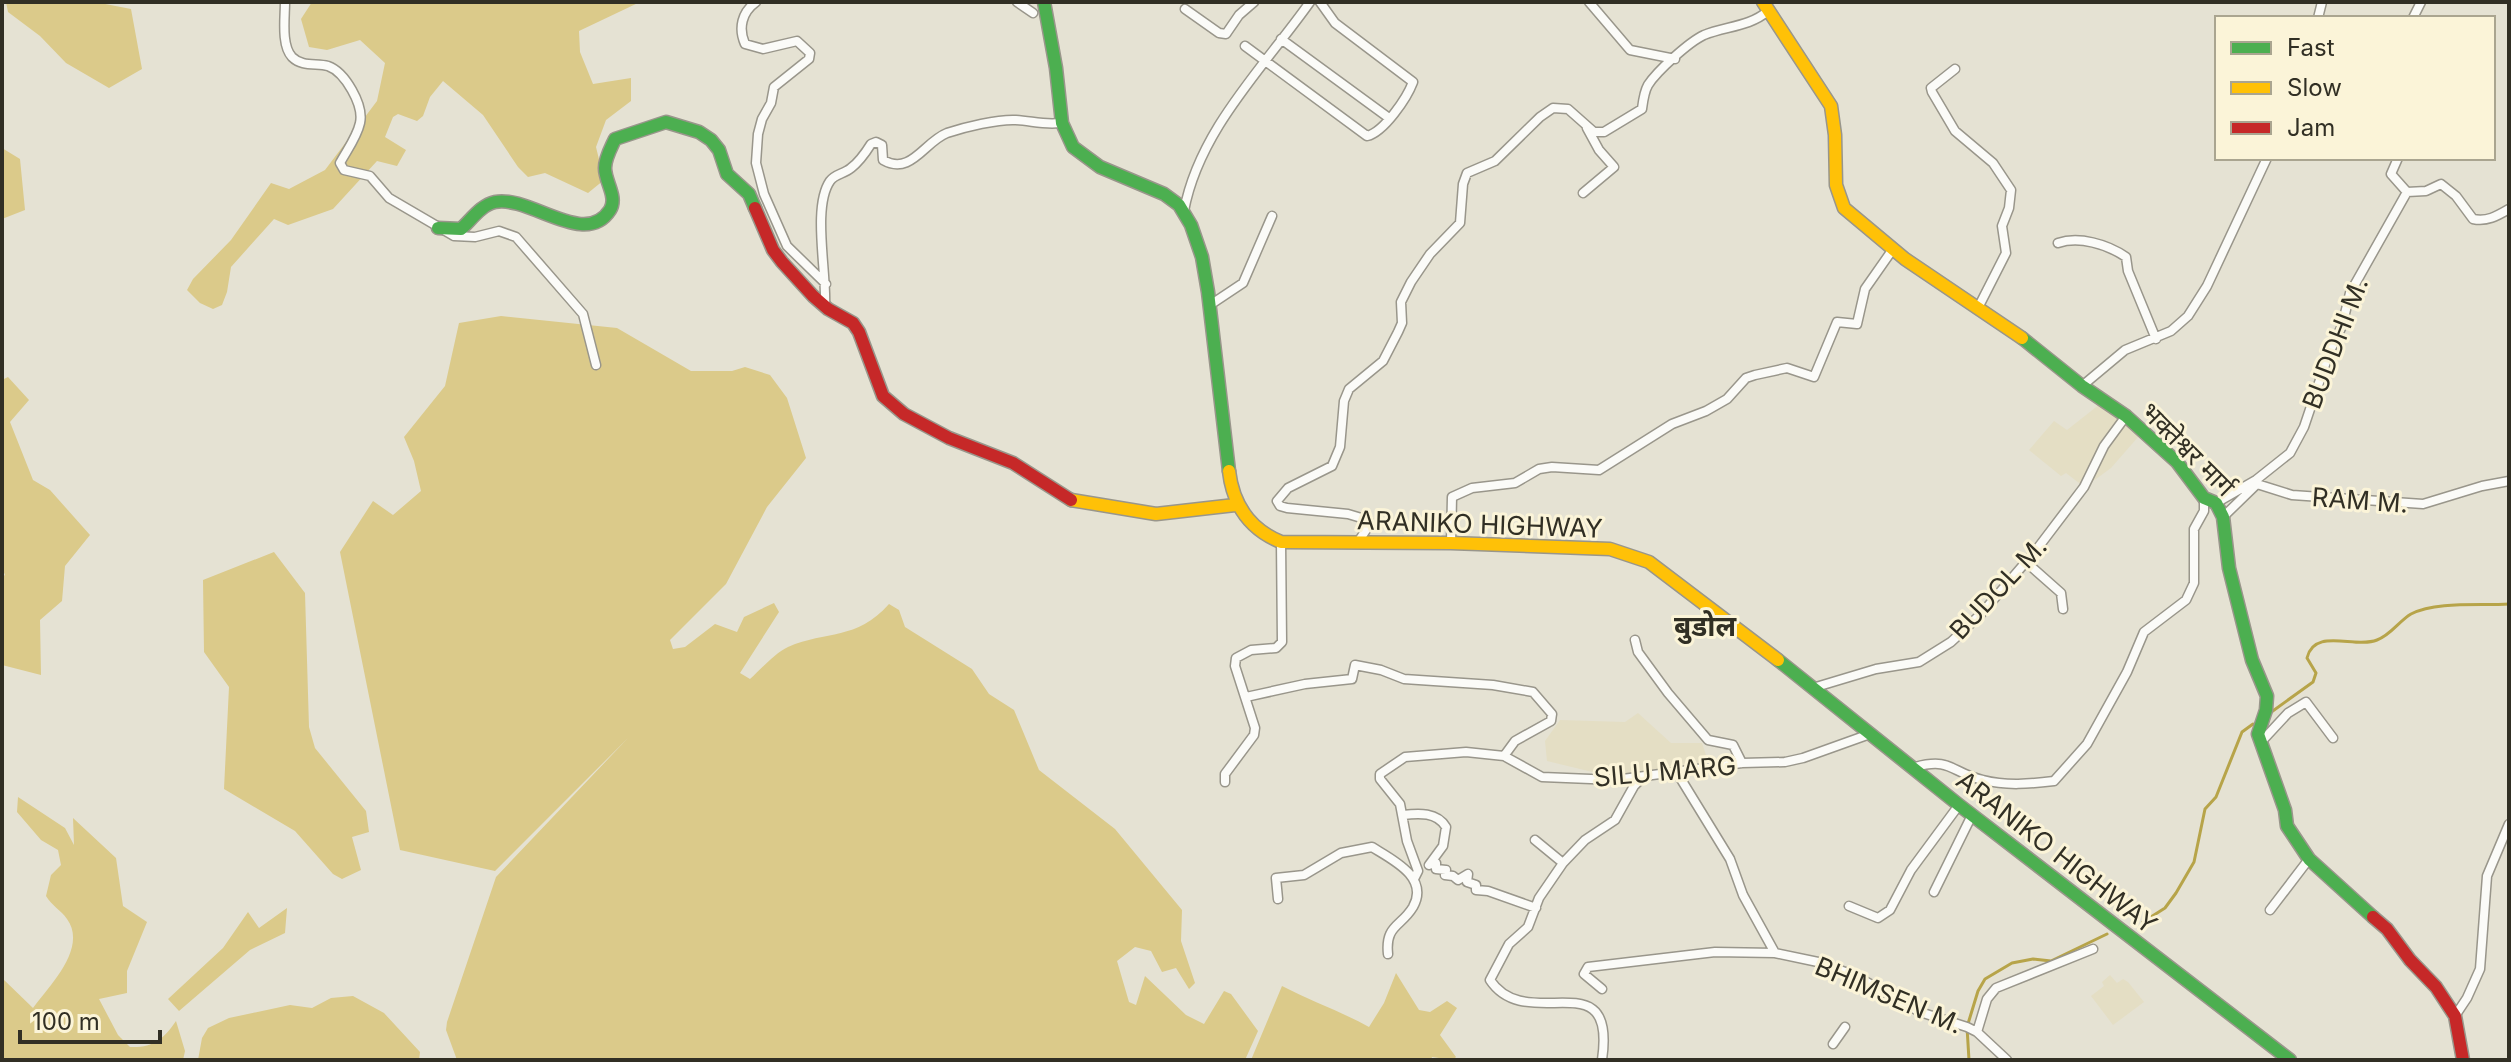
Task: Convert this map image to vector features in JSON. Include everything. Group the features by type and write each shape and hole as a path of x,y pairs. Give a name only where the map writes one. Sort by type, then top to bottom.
{"main road":[{"path":"1044,2 1056,67 1060,123 1073,149 1102,170 1160,191 1176,201 1198,238 1235,505 1256,529 1281,542"},
{"name":"भक्तेश्वर मार्ग","path":"1765,7 1831,106 1836,185 1844,208 1893,249 2038,348 2082,386 2126,416 2177,462 2223,517 2235,595 2252,660 2267,696 2258,734 2285,810 2287,826 2309,859 2387,929 2410,960 2436,987 2455,1016 2463,1060"},
{"path":"438,228 461,229 483,208 493,202 504,201 517,202 577,226 597,223 606,217 614,199 605,168 615,139 666,122 679,125 699,132 719,150 727,174 749,194 773,250 825,306 853,323 883,396 904,414 949,438 1013,463 1071,500 1156,514 1235,505"},
{"name":"ARANIKO HIGHWAY","path":"1281,542 1451,543 1610,549 1649,562 2290,1060"}],"street":[{"path":"285,2 286,42 291,56 305,64 333,68 351,89 360,113 360,125 340,163 341,167 370,176 389,198 454,236 475,237 499,231 516,237 583,314 596,365"},
{"path":"756,2 745,12 742,21 745,44 763,49 797,41 810,53 809,59 774,87 758,134 756,163 764,194 787,246 826,284"},
{"path":"1017,2 1033,13"},
{"path":"1185,9 1219,33 1226,34 1239,15 1254,2"},
{"path":"1184,212 1194,171 1218,129 1265,60 1310,2"},
{"path":"1245,46 1367,136 1374,134 1409,93 1413,82 1335,23 1320,2"},
{"path":"1589,2 1630,50 1675,59"},
{"path":"1357,543 1368,527 1368,520 1348,514 1287,508 1277,501 1288,488 1332,466 1340,447 1344,401 1349,389 1383,361 1402,323 1401,302 1411,282 1430,254 1460,223 1463,184 1467,173 1495,161 1553,108 1568,109 1594,132 1604,132 1642,109 1648,85 1659,71 1704,35 1757,20 1765,7"},
{"path":"1281,39 1389,118"},
{"path":"1955,69 1931,88 1937,103 1955,131 1993,163 2011,190 2009,208 2002,226 2006,253 1978,308"},
{"path":"825,306 822,218 825,191 831,179 851,168 871,144 876,142 882,145 883,160 893,166 904,165 936,138 967,128 1015,120 1043,125 1060,123"},
{"path":"1583,193 1614,167 1588,134 1587,127"},
{"path":"2082,386 2125,350 2171,331 2188,316 2202,294 2266,160"},
{"path":"2397,160 2391,174 2407,192 2426,191 2441,184 2456,196 2473,219 2492,219 2509,209"},
{"name":"BUDDHI M.","path":"2210,501 2256,480 2290,453 2304,427 2329,353 2342,326 2350,293 2407,192"},
{"path":"1209,306 1243,283 1272,216"},
{"path":"2058,243 2085,241 2113,248 2126,257 2128,271 2156,339"},
{"path":"1451,543 1452,497 1472,488 1515,483 1539,469 1599,470 1672,424 1727,399 1746,378 1787,368 1814,377 1837,322 1857,324 1865,289 1893,249"},
{"name":"BUDOL M.","path":"1815,688 1876,669 1919,662 1951,642 1981,614 2026,562 2084,487 2104,446 2126,416"},
{"name":"RAM M.","path":"2223,517 2257,484 2292,495 2423,504 2509,481"},
{"path":"1912,768 1933,762 1944,763 1977,779 2000,784 2054,781 2087,744 2127,672 2144,632 2186,600 2194,583 2194,529 2210,501"},
{"path":"1225,782 1225,774 1254,735 1254,716 1235,666 1236,658 1251,650 1276,648 1282,642 1281,542"},
{"path":"2026,562 2061,593 2063,609"},
{"path":"1635,640 1638,652 1696,728 1708,740 1733,745 1742,763"},
{"path":"1246,697 1305,684 1352,679 1355,665 1404,679 1493,685 1533,692 1552,714 1551,721 1515,741 1504,756"},
{"path":"2262,741 2288,713 2306,702 2333,738"},
{"name":"SILU MARG","path":"1403,815 1400,804 1382,782 1380,774 1405,757 1466,752 1504,756 1542,777 1615,780 1742,763 1785,762 1870,734"},
{"path":"1676,771 1730,859 1743,895 1775,953"},
{"path":"1602,1060 1604,1025 1593,1008 1571,1001 1536,1004 1511,1000 1498,992 1490,980 1509,944 1528,927 1539,898 1563,863 1585,840 1615,820 1634,786 1642,778"},
{"path":"1849,906 1878,918 1890,910 1911,870 1959,805"},
{"path":"1388,954 1387,944 1394,925 1414,906 1416,893 1414,879 1418,871 1407,841 1403,815 1421,813 1442,820 1446,827 1443,846 1429,865 1436,863 1436,869 1446,870 1445,875 1458,880 1468,874 1467,882 1476,885 1476,890 1488,891 1536,908"},
{"path":"1934,892 1972,815"},
{"path":"2455,1016 2480,969 2487,876 2509,824"},
{"path":"1535,840 1563,863"},
{"path":"1278,899 1276,878 1304,875 1341,853 1372,847 1401,865 1414,879"},
{"path":"2270,910 2309,859"},
{"path":"1977,1032 1987,999 1996,988 2093,949"},
{"name":"BHIMSEN M.","path":"1602,989 1584,974 1588,967 1715,952 1775,953 1818,962 1856,976 1920,1012 1977,1032 2007,1060"},
{"path":"1833,1044 1845,1027"}],"shaded area":[{"path":"6,2 95,2 131,9 142,69 109,88 66,63 40,36 8,12"},
{"path":"312,2 640,2 579,31 580,52 593,84 631,78 631,101 606,120 596,147 604,180 588,193 545,173 528,177 483,115 443,81 417,121 398,114 393,117 385,137 406,150 397,166 377,161 333,209 288,225 274,219 231,267 222,305 213,309 200,303 187,290 193,279 231,240 271,183 289,189 325,170 377,101 385,63 360,40 327,50 309,47 301,19"},
{"path":"2,148 20,159 25,210 2,219"},
{"path":"501,316 617,328 691,371 732,371 745,367 770,375 787,398 806,458 767,507 726,584 670,640 673,649 685,647 715,624 737,632 744,617 774,603 779,612 740,673 750,679 788,647 865,624 889,604 899,610 905,627 972,669 989,694 1014,710 1039,770 1115,829 1182,910 1181,941 1195,983 1189,989 1176,968 1162,972 1151,951 1135,947 1117,961 1129,1002 1136,1005 1145,976 1186,1015 1204,1024 1224,991 1231,994 1258,1031 1245,1060 457,1060 446,1030 447,1022 496,877 628,738 495,871 400,850 340,552 373,501 393,515 421,491 404,437 445,386 459,323"},
{"path":"8,377 29,400 10,422 33,480 50,490 90,535 65,566 62,601 40,620 41,675 2,665 2,577 5,575 2,568 2,380"},
{"path":"2100,404 2123,419 2139,436 2111,468 2096,479 2083,486 2066,473 2061,476 2029,450 2054,421 2067,430"},
{"path":"274,552 305,593 309,727 315,748 366,811 369,832 352,837 361,870 342,879 333,874 295,831 224,789 229,687 204,652 203,580"},
{"path":"1638,713 1671,743 1702,743 1708,761 1663,771 1609,776 1547,761 1545,741 1560,720 1625,722"},
{"path":"18,797 65,828 74,845 73,818 116,858 123,906 147,922 127,971 127,993 99,999 118,1035 130,1047 157,1041 176,1021 185,1051 183,1060 2,1060 2,978 33,1008 64,966 73,942 67,919 46,896 51,875 61,865 58,850 41,840 17,812"},
{"path":"287,908 285,933 250,950 179,1011 168,999 223,948 248,912 259,928"},
{"path":"1396,973 1419,1010 1430,1012 1447,1001 1457,1008 1440,1035 1456,1057 1453,1060 1432,1057 1431,1060 1251,1060 1282,986 1369,1027 1384,1003"},
{"path":"2110,975 2117,983 2123,979 2128,982 2144,1002 2113,1025 2091,996 2104,986 2102,982"},
{"path":"353,996 384,1013 420,1052 419,1060 198,1060 202,1038 208,1028 229,1018 290,1005 312,1008 331,998"}],"waterway":[{"path":"2270,713 2313,682 2316,673 2307,658 2318,643 2377,640 2411,614 2433,607 2509,604"},
{"path":"2143,922 2165,908 2194,862 2205,809 2216,797 2242,732 2253,724"},
{"path":"1969,1060 1967,1027 1985,979 2012,963 2033,959 2051,961 2107,934"}],"traffic: fast":[{"path":"1044,2 1062,123 1073,147 1100,167 1164,194 1179,205 1191,225 1202,257 1208,292 1229,471"},
{"path":"438,228 461,229 481,209 495,202 524,206 572,223 599,221 612,205 605,168 615,139 666,122 699,132 711,140 719,150 727,174 749,194 755,208"},
{"path":"2022,338 2082,386 2126,416 2177,462 2204,498 2216,503 2223,517 2229,568 2252,660 2267,696 2258,734 2285,810 2287,826 2309,859 2373,917"},
{"path":"1778,660 1959,805 2290,1060"}],"traffic: slow":[{"path":"1763,2 1831,106 1836,185 1844,208 1905,259 2022,338"},
{"path":"1229,471 1234,495 1244,514 1260,530 1281,542 1451,543 1610,549 1649,562 1778,660"},
{"path":"1071,500 1156,514 1235,505"}],"traffic: jam":[{"path":"755,208 773,250 782,262 828,309 853,323 883,396 904,414 949,438 1013,463 1071,500"},
{"path":"2373,917 2436,987 2455,1016 2463,1060"}],"district":[{"name":"बुडोल","path":"1705,626"}]}
